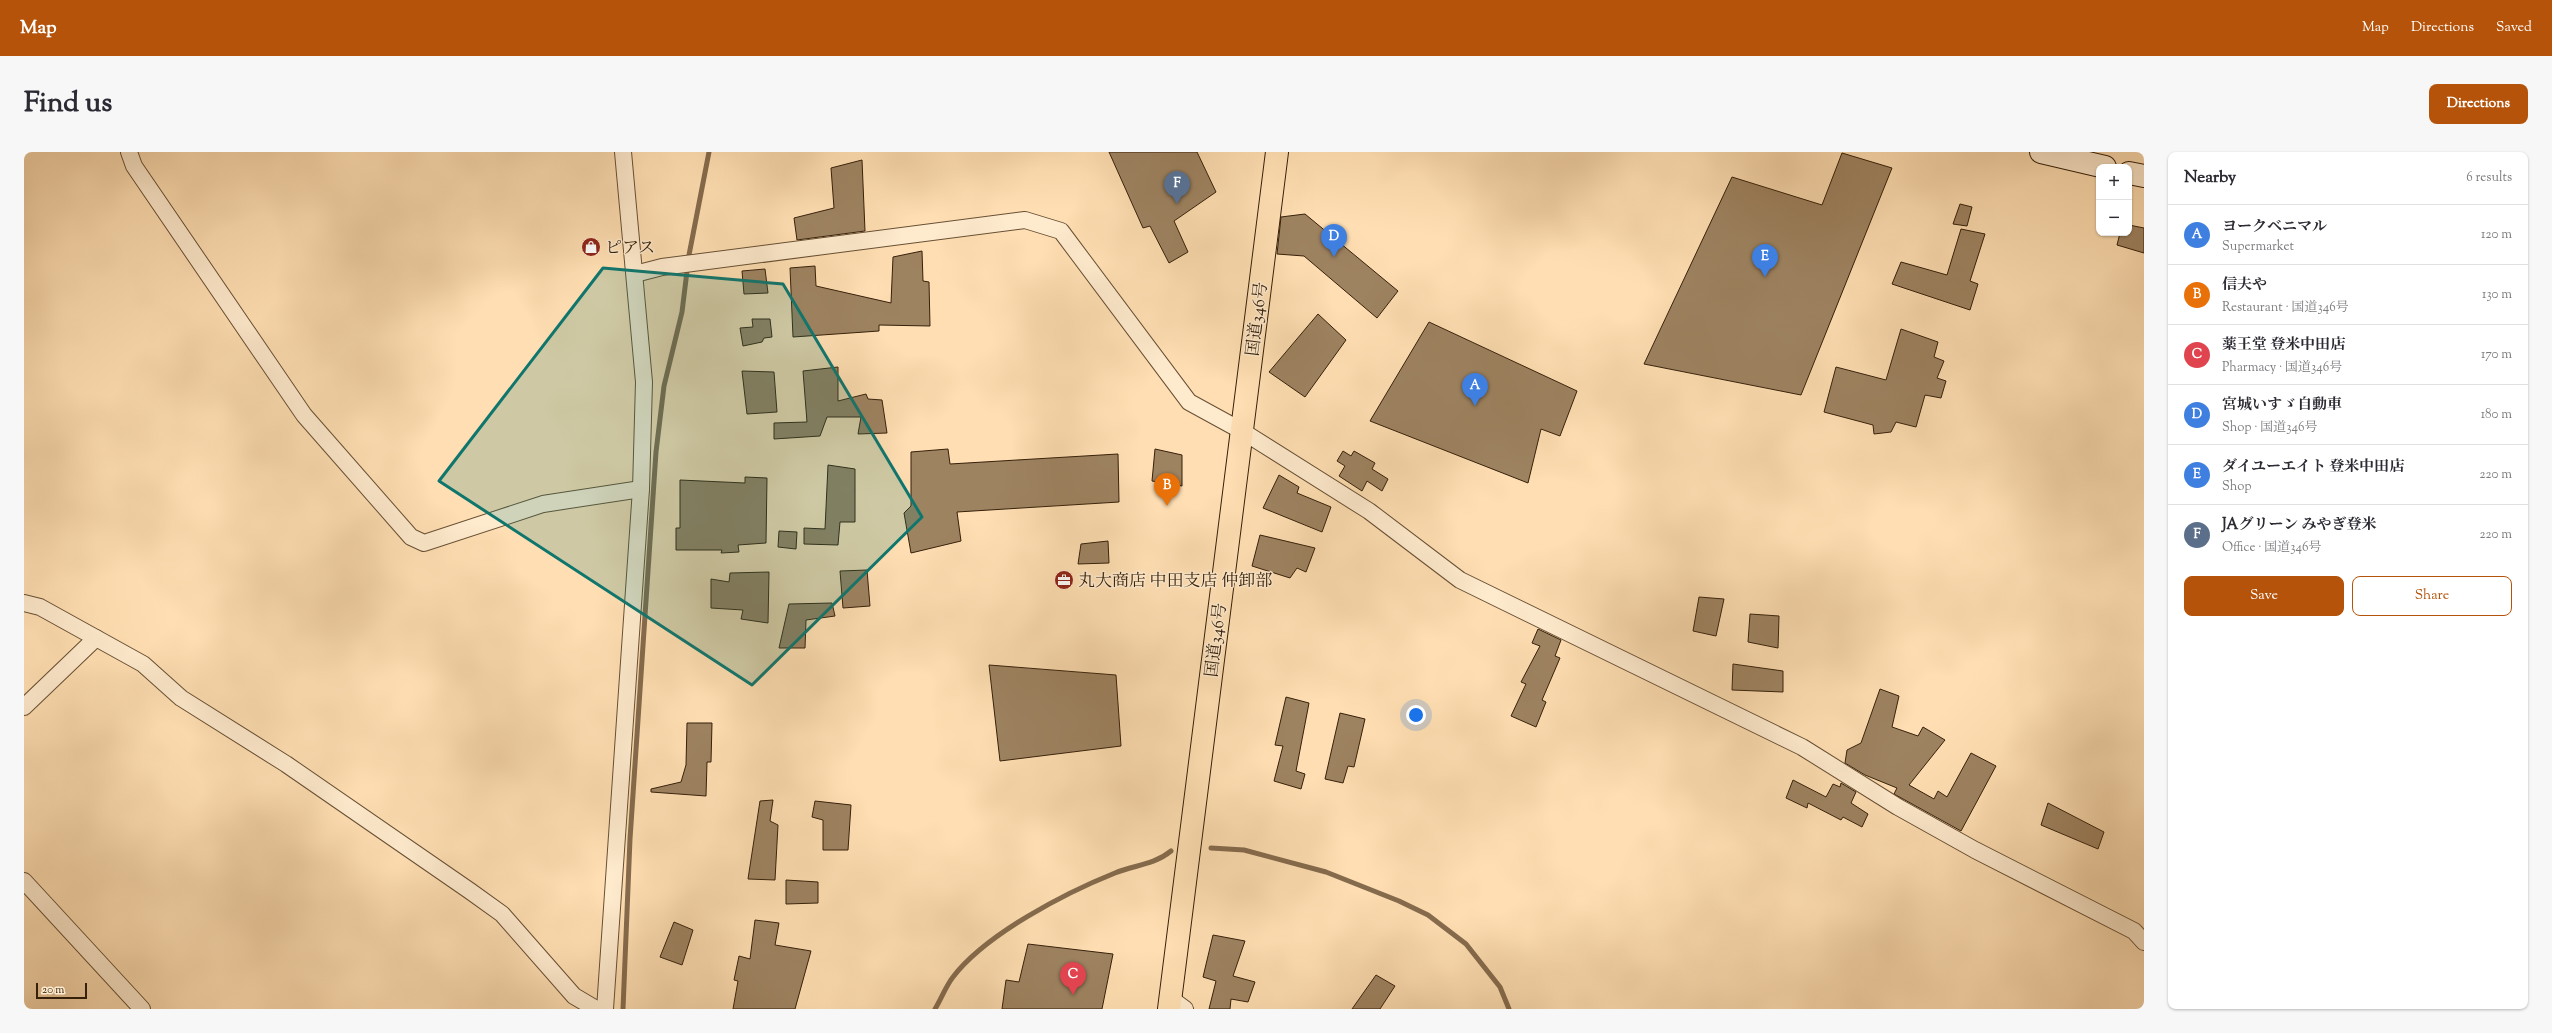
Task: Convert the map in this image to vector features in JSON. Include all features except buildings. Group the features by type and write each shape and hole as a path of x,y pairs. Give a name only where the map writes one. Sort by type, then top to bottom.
{"highway":[{"name":"国道346号","path":"1175,1005 1242,431 1277,152"}],"main road":[{"path":"2041,152 2096,165"},
{"path":"2132,173 2144,176"}],"street":[{"path":"128,152 134,166 304,415 411,537 424,543 542,504 641,489"},
{"path":"606,1009 641,489 644,382 623,152"},
{"path":"635,274 662,267 1025,220 1060,231 1189,402 1242,431 1369,511 1460,580 1802,747 1898,807 1975,850 2134,931 2144,942"},
{"path":"24,603 40,607 143,664 181,698 286,764 502,914 574,996 596,1009"},
{"path":"24,707 96,638"},
{"path":"24,880 142,1009"}],"highlighted area":[{"path":"603,268 783,284 922,517 752,685 439,481"}],"waterway":[{"path":"623,1009 630,839 656,452 664,386 682,312 689,255 709,152"},
{"path":"1211,848 1244,850 1326,872 1399,901 1428,915 1466,944 1500,987 1509,1009"},
{"path":"935,1009 948,984 967,961 985,945 1006,930 1050,903 1095,881 1122,870 1151,862 1171,851"}],"place":[{"name":"JAグリーン みやぎ登米","path":"1177,204"},
{"name":"ピアス","path":"591,247"},
{"name":"宮城いすゞ自動車","path":"1334,257"},
{"name":"ダイユーエイト 登米中田店","path":"1765,277"},
{"name":"ヨークベニマル","path":"1475,406"},
{"name":"信夫や","path":"1167,506"},
{"name":"丸大商店 中田支店 仲卸部","path":"1064,580"},
{"name":"薬王堂 登米中田店","path":"1073,995"}]}
